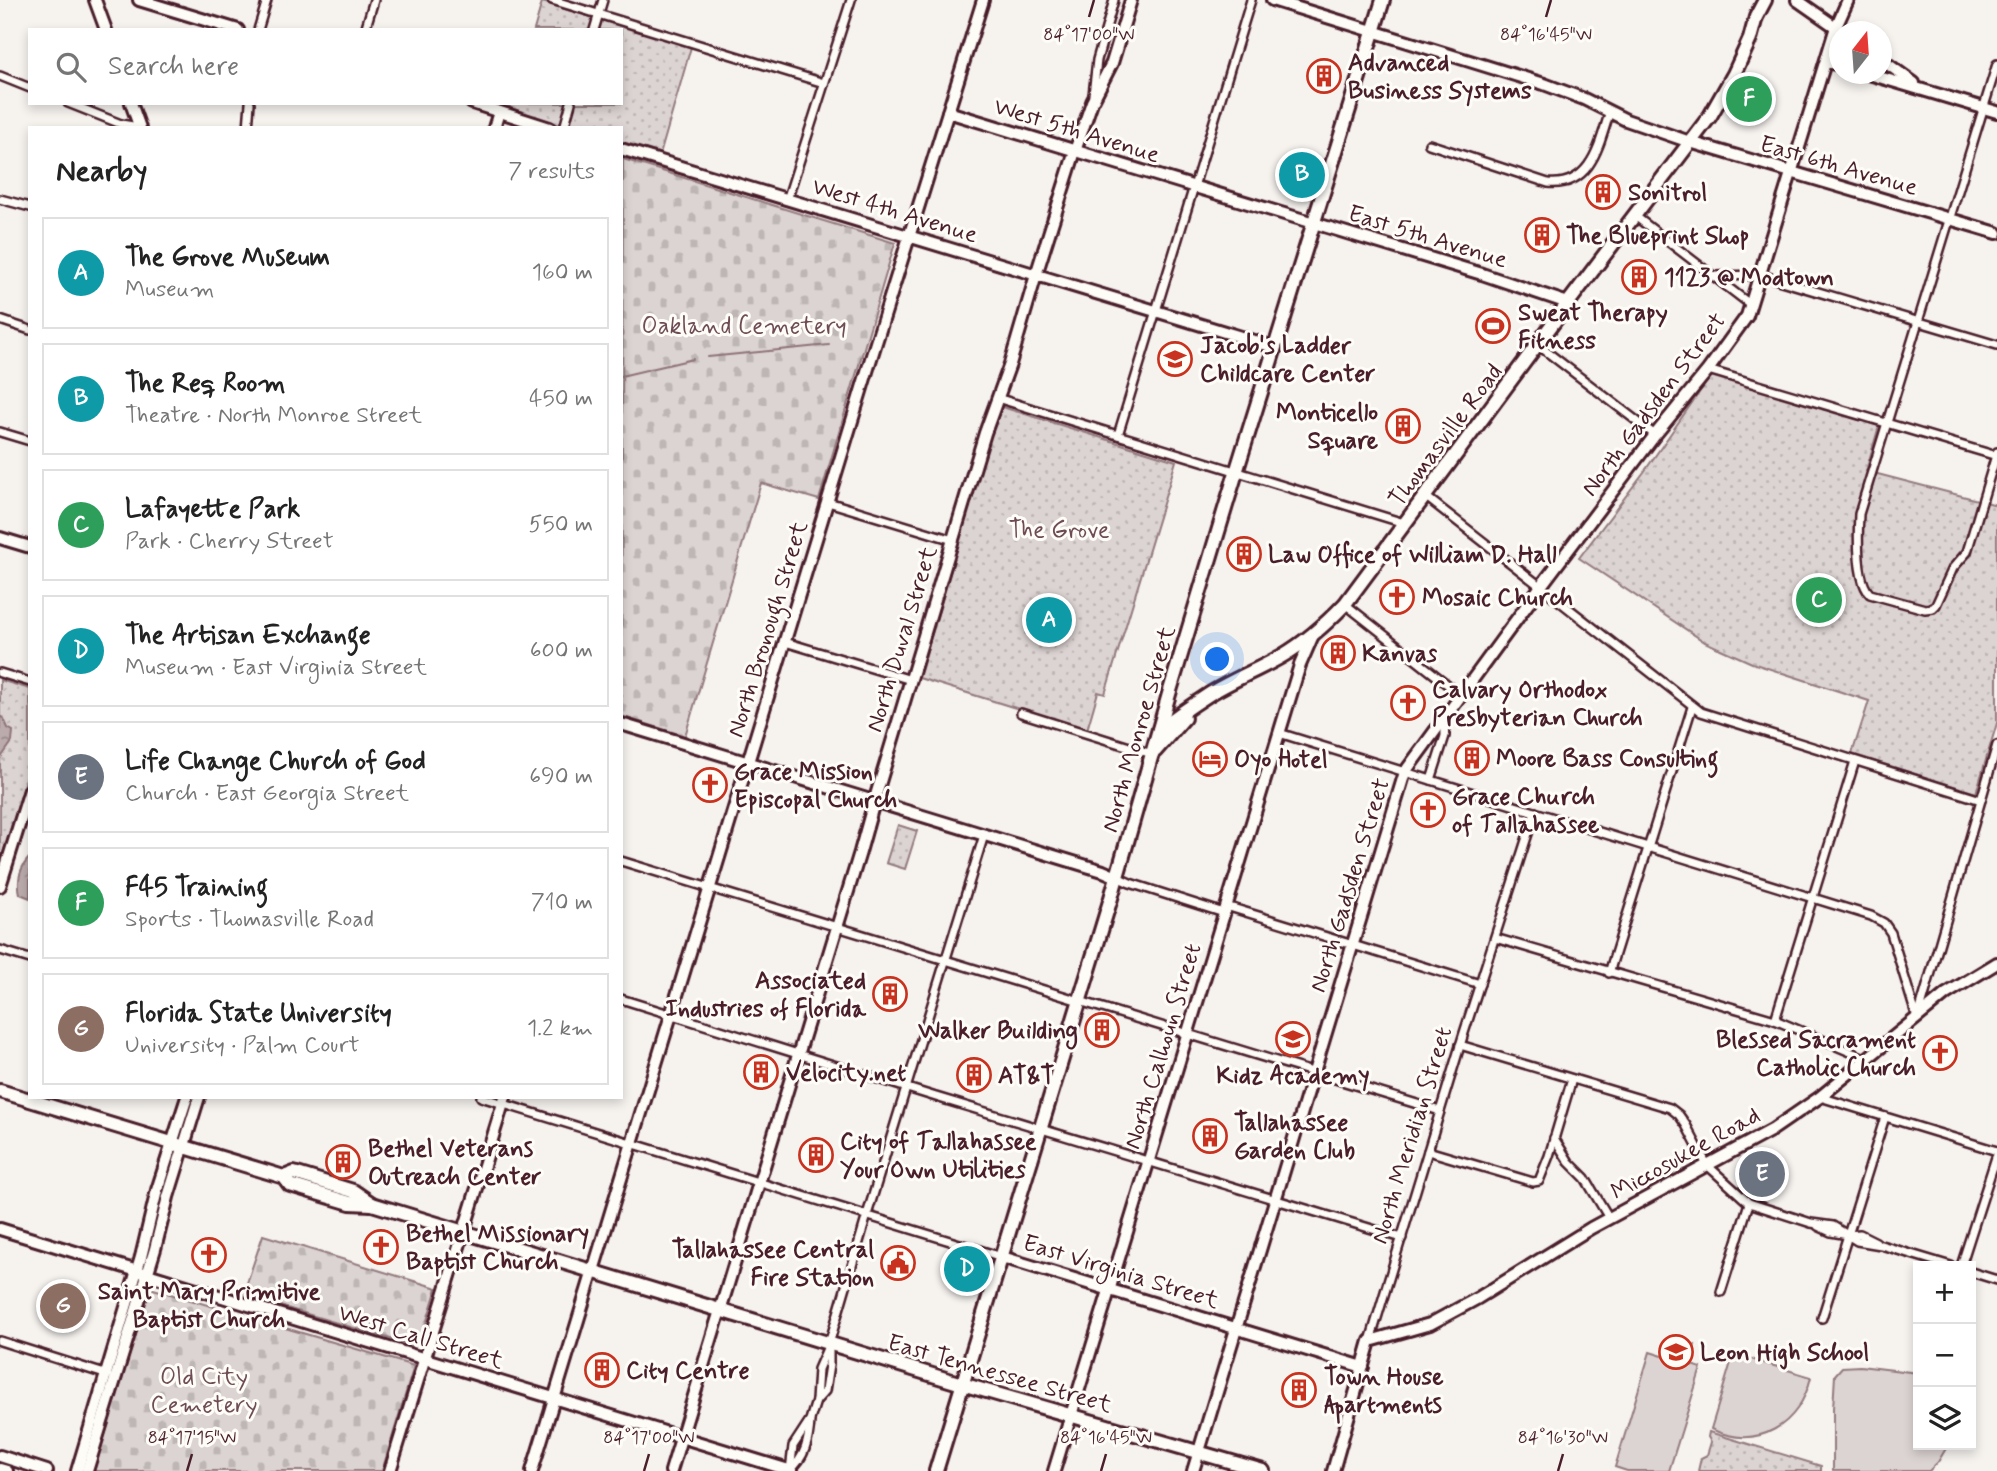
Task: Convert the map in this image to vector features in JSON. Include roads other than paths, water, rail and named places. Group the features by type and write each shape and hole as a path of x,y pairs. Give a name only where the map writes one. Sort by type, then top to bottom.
{"main road":[{"name":"North Monroe Street","path":"936,1471 1080,1001 1236,471 1383,0"},
{"name":"Thomasville Road","path":"1749,39 1754,21 1765,0"},
{"name":"Thomasville Road","path":"1159,730 1192,705 1287,653 1324,626 1345,604 1690,142 1721,98 1749,39 1772,0"},
{"path":"1169,694 1181,706 1192,705"},
{"name":"Thomasville Road","path":"1152,754 1192,705"},
{"name":"East Tennessee Street","path":"0,1091 284,1177 294,1173 353,1191 373,1204 464,1232 962,1384 1263,1471"},
{"name":"East Tennessee Street","path":"1198,1452 1232,1471"}],"street":[{"path":"96,0 105,28"},
{"path":"139,0 162,3 232,28"},
{"path":"259,28 267,0"},
{"path":"366,28 374,0"},
{"path":"552,0 824,83"},
{"path":"594,28 603,0"},
{"path":"787,200 851,0"},
{"name":"North Bronough Street","path":"532,1471 849,427 983,0"},
{"name":"North Duval Street","path":"1092,102 1097,60 1114,0"},
{"name":"North Duval Street","path":"671,1471 1035,275 1092,102 1112,63 1131,0"},
{"path":"1118,435 1251,0"},
{"name":"East 6th Avenue","path":"1272,0 1553,87 1609,114 1690,142 1997,233"},
{"path":"1797,0 1829,22"},
{"name":"North Gadsden Street","path":"1841,21 1848,0"},
{"name":"North Gadsden Street","path":"1193,1471 1405,772 1541,586 1741,326 1751,306 1829,54"},
{"path":"1708,370 1887,423 1997,455 1967,552 1953,568 1933,608 1924,609 1870,594 1863,586 1859,514 1887,423 1983,107 1997,64"},
{"path":"1892,68 1925,89"},
{"path":"0,76 28,87"},
{"path":"1892,80 1997,112"},
{"path":"73,105 130,126"},
{"path":"132,105 139,126"},
{"path":"248,126 250,105"},
{"path":"478,105 544,126"},
{"path":"565,126 570,105"},
{"path":"495,126 499,112"},
{"name":"West 5th Avenue","path":"947,112 1194,187"},
{"path":"1429,144 1548,183 1556,183 1572,179 1588,167 1609,114"},
{"name":"West 4th Avenue","path":"623,150 1274,347"},
{"name":"East 5th Avenue","path":"1194,187 1482,274 1568,303"},
{"path":"0,199 28,206"},
{"path":"1635,216 1751,306"},
{"path":"1714,276 1761,275 1997,345"},
{"path":"0,320 28,329"},
{"path":"1538,345 1655,435"},
{"path":"997,398 1405,523"},
{"path":"0,432 28,440"},
{"path":"1425,496 1692,707 1711,717 1981,800"},
{"path":"828,502 953,540"},
{"path":"0,538 28,546"},
{"path":"1345,604 1462,696"},
{"name":"North Calhoun Street","path":"1054,1471 1300,665 1313,635"},
{"path":"785,642 911,680"},
{"path":"1287,653 1300,665"},
{"path":"0,673 28,681"},
{"path":"1609,973 1692,707"},
{"path":"1021,713 1152,754"},
{"path":"1431,780 1446,736 1445,719"},
{"path":"623,725 1103,871 1130,883 1353,945 1480,984"},
{"path":"1279,733 1871,916 1884,923 1891,933 1917,1018"},
{"path":"1917,1018 1997,745"},
{"path":"1774,1020 1855,761"},
{"name":"North Meridian Street","path":"1333,1471 1460,1045 1535,812"},
{"path":"0,887 26,818"},
{"path":"791,1471 793,1446 810,1420 816,1401 825,1391 829,1344 984,835"},
{"path":"623,862 1440,1111"},
{"path":"1495,939 1774,1020 1867,1059"},
{"path":"0,950 28,958"},
{"name":"Miccosukee Road","path":"1370,1341 1430,1324 1609,1218 1773,1129 1820,1097 1946,994 1996,961"},
{"path":"623,1000 1402,1238"},
{"path":"1460,1045 1673,1110 1686,1125 1707,1165 1749,1203 1831,1232 1848,1235 1857,1241 1881,1245 1934,1261"},
{"path":"1428,1151 1533,1182 1539,1181 1572,1079"},
{"path":"1820,1097 1997,1153 1963,1261"},
{"path":"77,1471 142,1272 178,1145 187,1099"},
{"path":"178,1145 197,1099"},
{"path":"390,1471 504,1101"},
{"name":"East Virginia Street","path":"504,1101 632,1143 1363,1367"},
{"path":"1822,1318 1885,1117"},
{"path":"1554,1138 1609,1218"},
{"path":"1721,1292 1749,1203"},
{"name":"West Call Street","path":"0,1229 791,1471"},
{"path":"1976,1274 1997,1280"},
{"path":"0,1341 110,1375"},
{"path":"87,1471 110,1375"},
{"path":"791,1471 806,1448 810,1435 810,1420"},
{"path":"0,1457 23,1467 47,1471"},
{"path":"0,1469 7,1471"}],"water":[{"path":"0,716 13,731 12,742 0,759"},
{"path":"27,861 28,897 20,894 19,884 20,874"}],"waterway":[{"path":"708,357 829,345"},
{"path":"623,376 693,359"}],"place":[{"name":"Advanced Business Systems","path":"1324,76"},
{"name":"F45 Training","path":"1749,99"},
{"name":"The Req Room","path":"1302,175"},
{"name":"Sonitrol","path":"1603,192"},
{"name":"The Blueprint Shop","path":"1542,235"},
{"name":"1123 @ Modtown","path":"1639,277"},
{"name":"Sweat Therapy Fitness","path":"1493,326"},
{"name":"Jacob's Ladder Childcare Center","path":"1175,359"},
{"name":"Monticello Square","path":"1403,426"},
{"name":"Law Office of William D. Hall","path":"1244,554"},
{"name":"Mosaic Church","path":"1397,597"},
{"name":"Lafayette Park","path":"1819,600"},
{"name":"The Grove Museum","path":"1049,620"},
{"name":"Kanvas","path":"1338,653"},
{"name":"Calvary Orthodox Presbyterian Church","path":"1408,703"},
{"name":"Moore Bass Consulting","path":"1472,758"},
{"name":"Oyo Hotel","path":"1210,759"},
{"name":"Grace Mission Episcopal Church","path":"710,785"},
{"name":"Grace Church of Tallahassee","path":"1428,810"},
{"name":"Associated Industries of Florida","path":"890,994"},
{"name":"Walker Building","path":"1102,1030"},
{"name":"Kidz Academy","path":"1293,1039"},
{"name":"Blessed Sacrament Catholic Church","path":"1940,1053"},
{"name":"Velocity.net","path":"761,1072"},
{"name":"AT&T","path":"974,1075"},
{"name":"Tallahassee Garden Club","path":"1210,1136"},
{"name":"City of Tallahassee Your Own Utilities","path":"816,1155"},
{"name":"Bethel Veterans Outreach Center","path":"343,1162"},
{"name":"Life Change Church of God","path":"1762,1174"},
{"name":"Bethel Missionary Baptist Church","path":"381,1247"},
{"name":"Saint Mary Primitive Baptist Church","path":"209,1255"},
{"name":"Tallahassee Central Fire Station","path":"898,1263"},
{"name":"The Artisan Exchange","path":"967,1269"},
{"name":"Florida State University","path":"63,1306"},
{"name":"Leon High School","path":"1676,1352"},
{"name":"City Centre","path":"602,1370"},
{"name":"Town House Apartments","path":"1299,1390"}],"park label":[{"name":"Oakland Cemetery","path":"744,325"},
{"name":"The Grove","path":"1059,529"},
{"name":"Old City Cemetery","path":"204,1390"}]}
